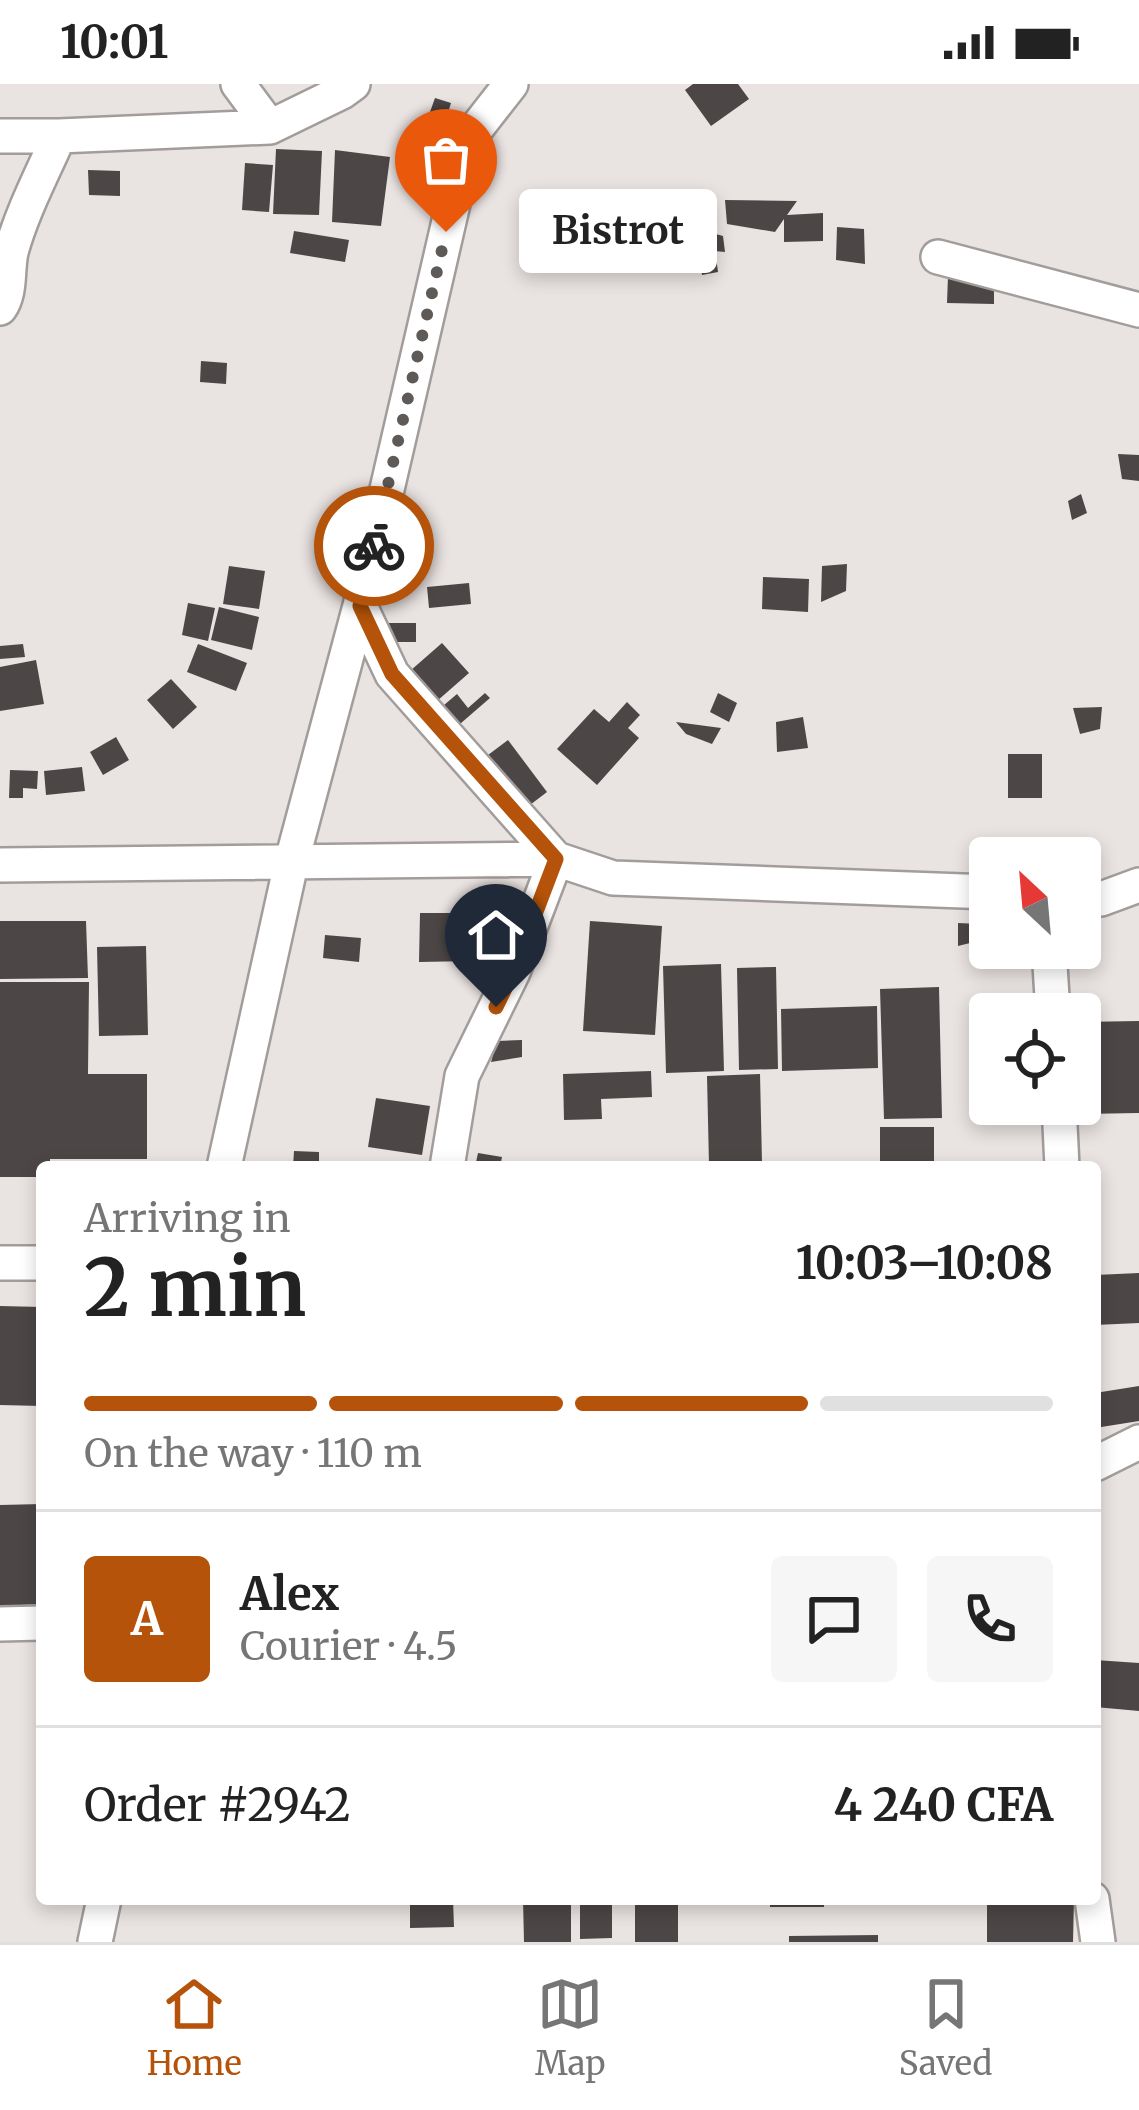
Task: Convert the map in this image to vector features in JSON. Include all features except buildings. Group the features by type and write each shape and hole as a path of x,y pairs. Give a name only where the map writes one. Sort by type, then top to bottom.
{"street":[{"path":"238,84 270,127"},
{"path":"0,136 270,127 353,84"},
{"path":"225,1161 291,864 360,606 468,139 511,84"},
{"path":"0,308 25,210 59,136"},
{"path":"938,257 1139,310"},
{"path":"360,606 392,674 556,859"},
{"path":"448,1161 462,1076 513,972 556,859"},
{"path":"0,865 556,859 613,878 969,891"},
{"path":"1101,899 1139,885"},
{"path":"1060,1125 1062,1161"},
{"path":"0,1264 36,1263"},
{"path":"1101,1461 1139,1442"},
{"path":"0,1624 36,1623"},
{"path":"95,1942 103,1905"},
{"path":"1093,1905 1098,1942"}],"way so far":[{"path":"374,546 446,232"}],"place":[{"name":"Bistrot","path":"446,232"}],"route":[{"path":"374,546 360,606 392,674 556,859 496,1007"}]}
